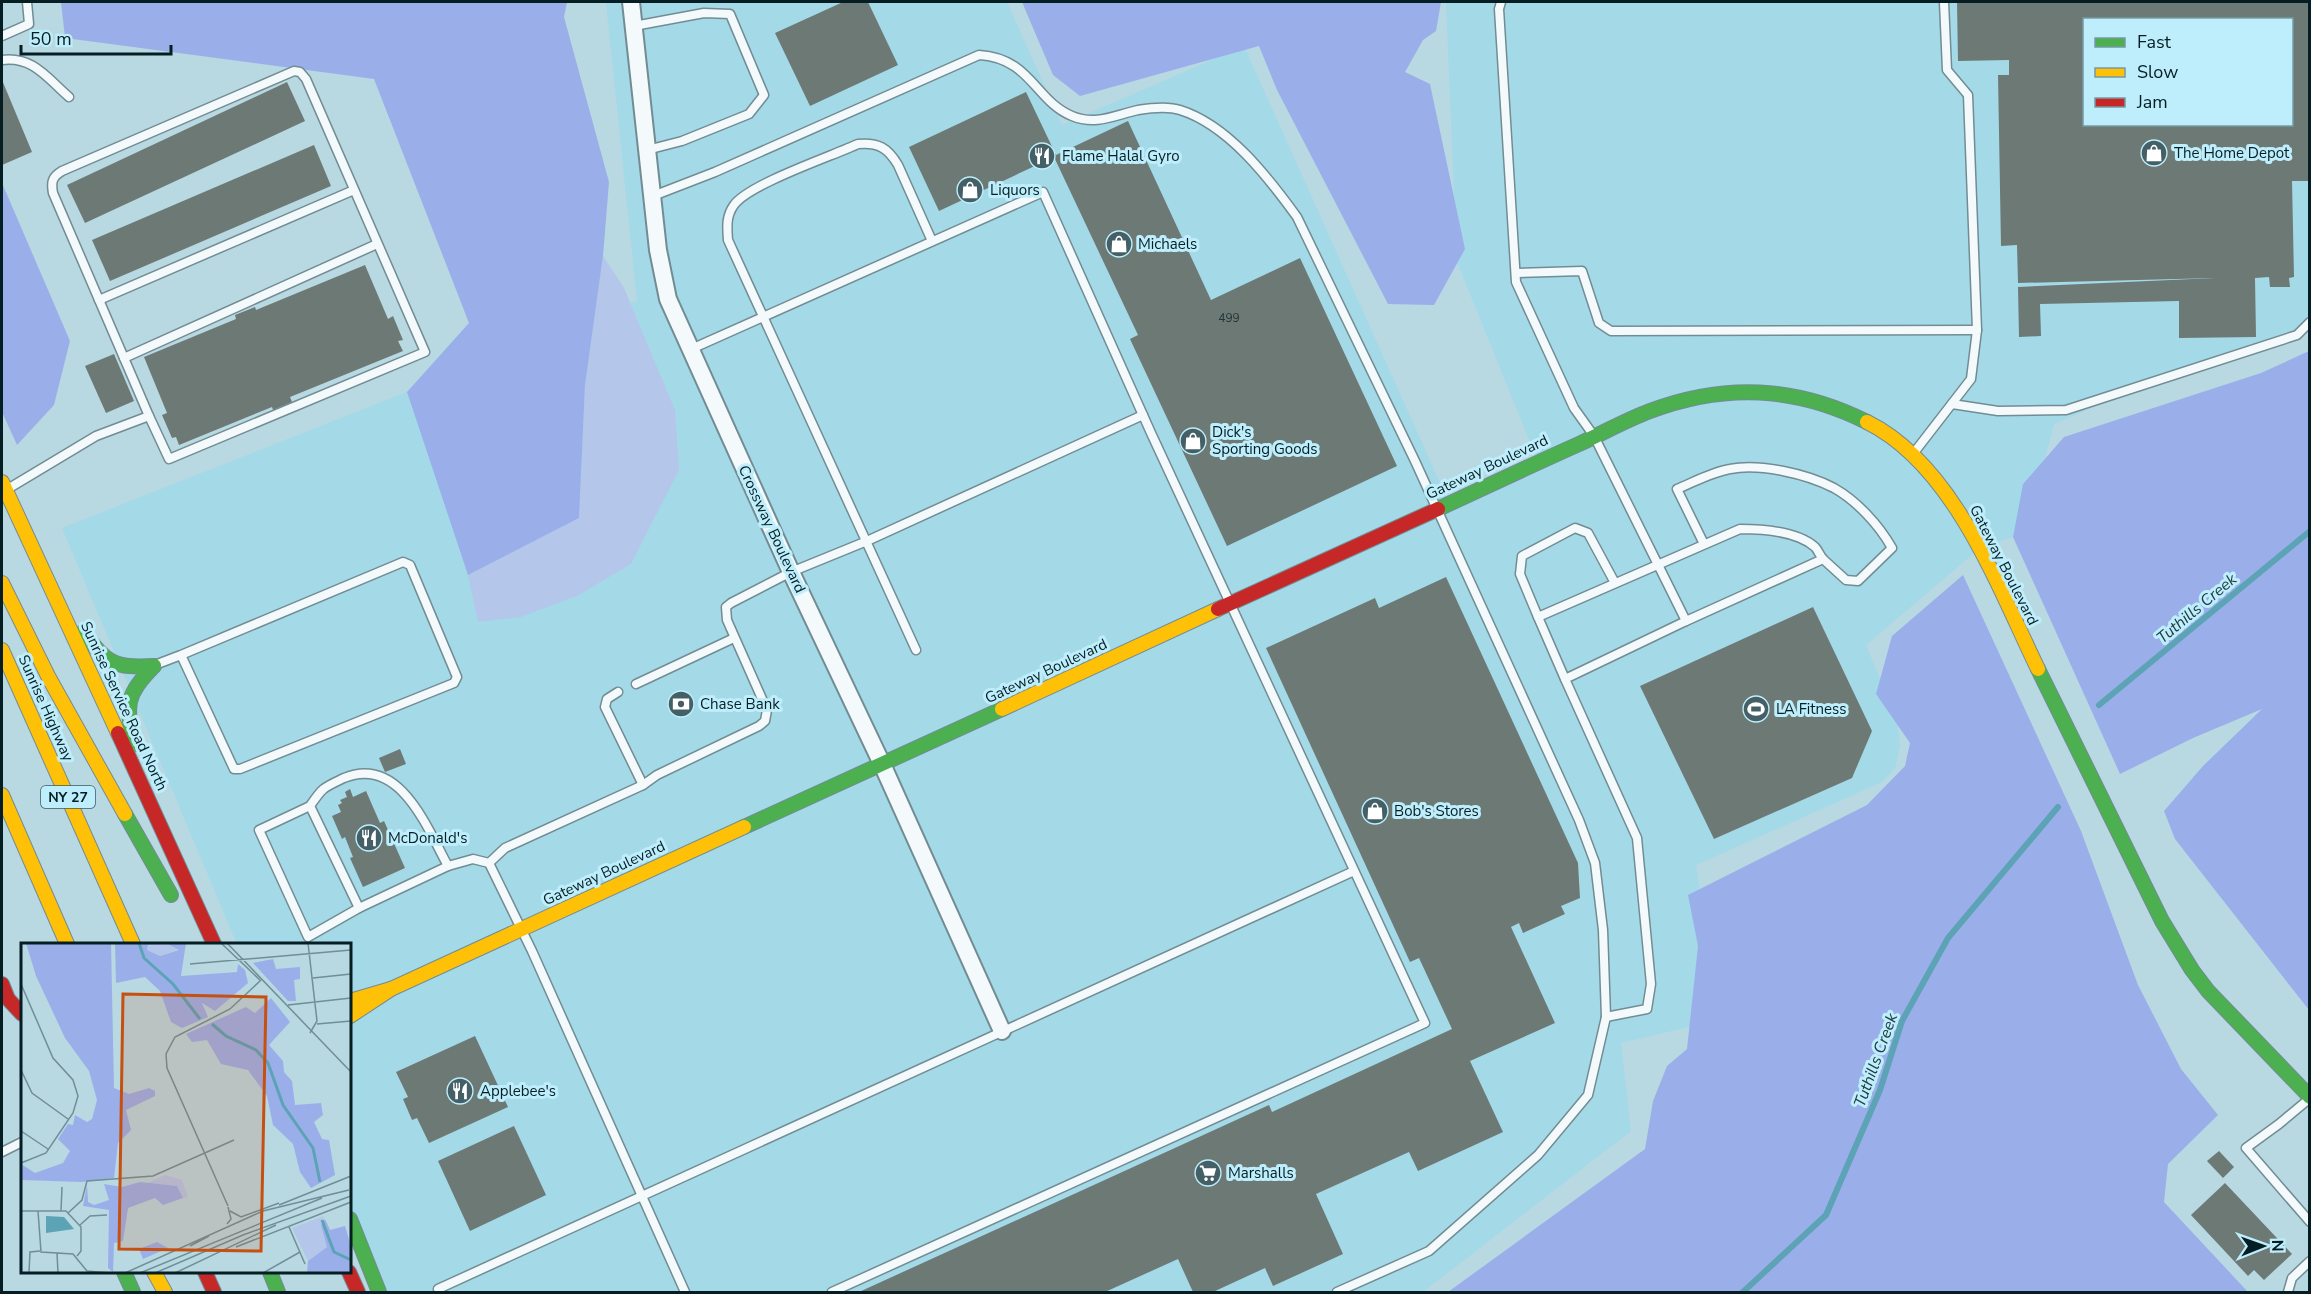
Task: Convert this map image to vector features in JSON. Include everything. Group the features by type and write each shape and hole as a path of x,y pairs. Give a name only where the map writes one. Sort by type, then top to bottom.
{"main road":[{"name":"Gateway Boulevard","path":"391,988 1594,436 1670,404 1718,393 1745,391 1800,398 1850,413 1874,426 1912,454 1950,498 1966,524 2162,921 2182,955 2215,998 2310,1098"},
{"name":"Sunrise Service Road North","path":"4,486 213,941"},
{"path":"2,583 60,698 180,913"},
{"path":"57,598 110,663 130,667 154,666"},
{"name":"Sunrise Highway","path":"2,650 132,943"},
{"path":"140,780 127,704 138,682 154,666"},
{"path":"2,795 66,943"},
{"path":"2,984 5,1001 21,1030"},
{"path":"351,1001 391,988"},
{"path":"351,1016 391,988"},
{"path":"5,1001 21,1013"},
{"path":"351,1222 379,1293"},
{"path":"124,1273 133,1293"},
{"path":"155,1273 165,1293"},
{"path":"205,1273 214,1293"},
{"path":"270,1273 278,1293"},
{"path":"349,1273 358,1293"}],"street":[{"name":"Crossway Boulevard","path":"631,2 664,285 673,314 882,764 1002,1031"}],"lane":[{"path":"2,36 29,24 27,2"},
{"path":"1501,2 1499,9 1516,282 1574,408 1594,436 1686,621"},
{"path":"1912,454 1971,378 1977,330 1968,95 1947,70 1944,2"},
{"path":"634,26 704,13 730,14 764,95 749,114 682,141 647,150"},
{"path":"653,196 715,172 979,55 994,56 1011,64 1029,76 1061,111 1084,121 1105,120 1138,110 1179,110 1212,126 1243,152 1275,187 1297,217 1437,509 1579,820 1595,863 1603,930 1606,1017 1588,1095 1538,1155 1429,1251 1337,1293"},
{"path":"2,60 15,58 28,61 69,96"},
{"path":"288,72 300,72 306,79 377,244 424,352 169,459 53,193 52,181 55,175 288,72"},
{"path":"916,650 728,240 727,226 729,214 735,203 756,188 858,144 869,143 882,146 891,153 932,241"},
{"path":"99,300 354,190"},
{"path":"689,350 1043,192 1143,415 1425,1023 832,1293"},
{"path":"124,358 377,244"},
{"path":"1516,273 1582,271 1599,323 1611,331 1977,330"},
{"path":"1952,404 1998,411 2066,410 2297,335 2310,322"},
{"path":"489,862 505,848 643,785 657,775 765,721 767,710 734,638 725,613 726,607 791,572 867,541 1143,415"},
{"path":"4,486 96,436 149,416"},
{"path":"1538,617 1740,529 1764,529 1789,534 1815,547 1823,559 1846,580 1858,581 1892,548 1884,535 1857,505 1833,488 1796,474 1756,467 1729,469 1677,489 1704,544"},
{"path":"1606,1017 1647,1010 1651,984 1636,838 1564,679 1520,574 1522,556 1575,528 1588,533 1616,583"},
{"path":"1564,679 1823,559"},
{"path":"154,666 403,562 410,565 457,677 454,683 240,769 234,769 181,655"},
{"path":"636,684 734,638"},
{"path":"618,692 608,699 605,707 643,785"},
{"path":"448,866 410,798 383,776 358,773 323,788 310,806 259,830 308,937 359,908 448,866 473,859 489,862"},
{"path":"310,806 359,908"},
{"path":"489,862 685,1293"},
{"path":"440,1293 438,1289 1354,870"},
{"path":"2310,1098 2246,1148 2310,1222"},
{"path":"2,1152 21,1142"},
{"path":"2288,1293 2292,1278 2310,1261"}],"shaded area":[{"path":"61,2 567,2 564,17 609,182 603,256 585,385 579,518 468,575 407,392 469,323 374,79 65,38"},
{"path":"606,2 1007,2 1062,125 1244,46 1449,503 1538,462 1457,262 1446,2 2309,2 2309,327 2197,363 2054,424 2026,532 1979,549 1866,645 1897,720 1900,745 1895,768 1882,782 1696,865 1718,1020 1621,1043 1631,1131 1423,1292 383,1292 351,1215 351,943 237,943 62,528 637,301"},
{"path":"1022,2 1441,2 1436,31 1423,40 1405,72 1430,84 1465,249 1434,305 1388,304 1277,90 1259,46 1080,96 1053,75"},
{"path":"2,183 70,341 54,405 17,445 2,412"},
{"path":"603,256 624,288 675,410 679,470 631,564 579,595 521,617 478,622 468,575 579,518 585,385"},
{"path":"2309,351 2309,1010 2175,839 2164,811 2203,766 2262,709 2193,738 2120,774 2013,537 2023,484 2064,437 2261,373"},
{"path":"1963,575 2081,831 2138,985 2181,1069 2218,1115 2168,1164 2164,1202 2248,1292 1448,1292 1645,1149 1653,1101 1667,1066 1687,1049 1698,946 1688,895 1867,805 1905,766 1910,743 1876,694 1892,636"}],"building":[{"path":"843,2 868,2 898,65 810,106 775,33"},
{"name":"The Home Depot","path":"1957,2 2310,2 2310,181 2292,181 2294,277 2289,278 2290,287 2270,287 2269,277 2255,278 2256,337 2179,338 2179,301 2040,304 2041,336 2019,337 2018,287 2215,278 2018,283 2017,245 2001,246 1998,75 2009,75 2009,60 1958,61"},
{"path":"2,80 32,152 2,165"},
{"path":"287,82 305,121 85,223 67,185"},
{"path":"1026,92 1056,155 1128,121 1211,300 1300,258 1397,466 1227,546 1130,339 1138,335 1054,157 939,211 909,147"},
{"path":"314,145 331,186 110,281 92,240"},
{"path":"365,265 388,319 393,316 403,340 398,341 403,351 290,397 292,402 273,410 272,407 179,445 176,437 172,438 162,415 167,413 144,357 236,319 235,315 255,307 256,310"},
{"path":"114,354 134,401 106,413 85,366"},
{"path":"1446,577 1578,863 1580,898 1561,906 1565,914 1523,933 1519,923 1511,927 1555,1023 1470,1061 1503,1132 1418,1171 1409,1152 1316,1194 1343,1254 1273,1286 1265,1268 1213,1292 1193,1292 1178,1259 1105,1292 859,1292 1269,1105 1272,1112 1452,1029 1419,958 1410,962 1266,648 1375,598 1379,608"},
{"name":"LA Fitness","path":"1813,607 1872,731 1852,778 1714,839 1640,686"},
{"path":"400,749 406,764 385,772 379,758"},
{"name":"McDonald's","path":"350,789 353,797 366,791 380,823 384,821 405,868 363,887 350,858 353,857 345,837 342,839 332,816 341,812 338,805 342,803 340,800 347,797 345,792"},
{"path":"475,1036 508,1107 429,1143 417,1118 412,1120 403,1099 408,1097 396,1072"},
{"path":"514,1126 546,1195 470,1231 438,1161"},
{"path":"2219,1151 2234,1167 2223,1178 2207,1161"},
{"path":"2225,1183 2292,1254 2264,1280 2254,1270 2248,1276 2191,1215"}],"waterway":[{"name":"Tuthills Creek","path":"2099,705 2310,531"},
{"name":"Tuthills Creek","path":"1743,1292 1826,1215 1880,1090 1902,1021 1948,938 2058,807"}],"traffic: fast":[{"path":"1438,509 1650,411 1705,396 1760,392 1786,395 1813,401 1867,422"},
{"path":"83,632 112,662 129,666 154,666"},
{"path":"134,744 129,710 130,701 144,676 154,666"},
{"path":"2038,669 2162,921 2192,970 2208,991 2310,1097"},
{"path":"744,827 1002,709"},
{"path":"125,814 171,895"},
{"path":"351,1222 379,1292"},
{"path":"124,1273 133,1292"},
{"path":"270,1273 278,1292"}],"traffic: slow":[{"path":"1867,422 1898,442 1925,467 1949,497 1989,566 2038,669"},
{"path":"2,482 118,733"},
{"path":"2,583 49,678 125,814"},
{"path":"1002,709 1218,609"},
{"path":"2,650 133,943"},
{"path":"2,795 67,943"},
{"path":"351,1015 391,989 744,827"},
{"path":"351,1001 391,989"},
{"path":"155,1273 165,1292"}],"traffic: jam":[{"path":"1218,609 1438,509"},
{"path":"118,733 214,943"},
{"path":"2,984 8,999 21,1013"},
{"path":"205,1273 214,1292"},
{"path":"349,1273 358,1292"}],"place":[{"name":"The Home Depot","path":"2154,153"},
{"name":"Flame Halal Gyro","path":"1042,156"},
{"name":"Liquors","path":"970,190"},
{"name":"Michaels","path":"1119,244"},
{"name":"Dick's Sporting Goods","path":"1193,441"},
{"name":"Chase Bank","path":"681,704"},
{"name":"LA Fitness","path":"1756,709"},
{"name":"Bob's Stores","path":"1375,811"},
{"name":"McDonald's","path":"369,838"},
{"name":"Applebee's","path":"460,1091"},
{"name":"Marshalls","path":"1208,1173"}]}
